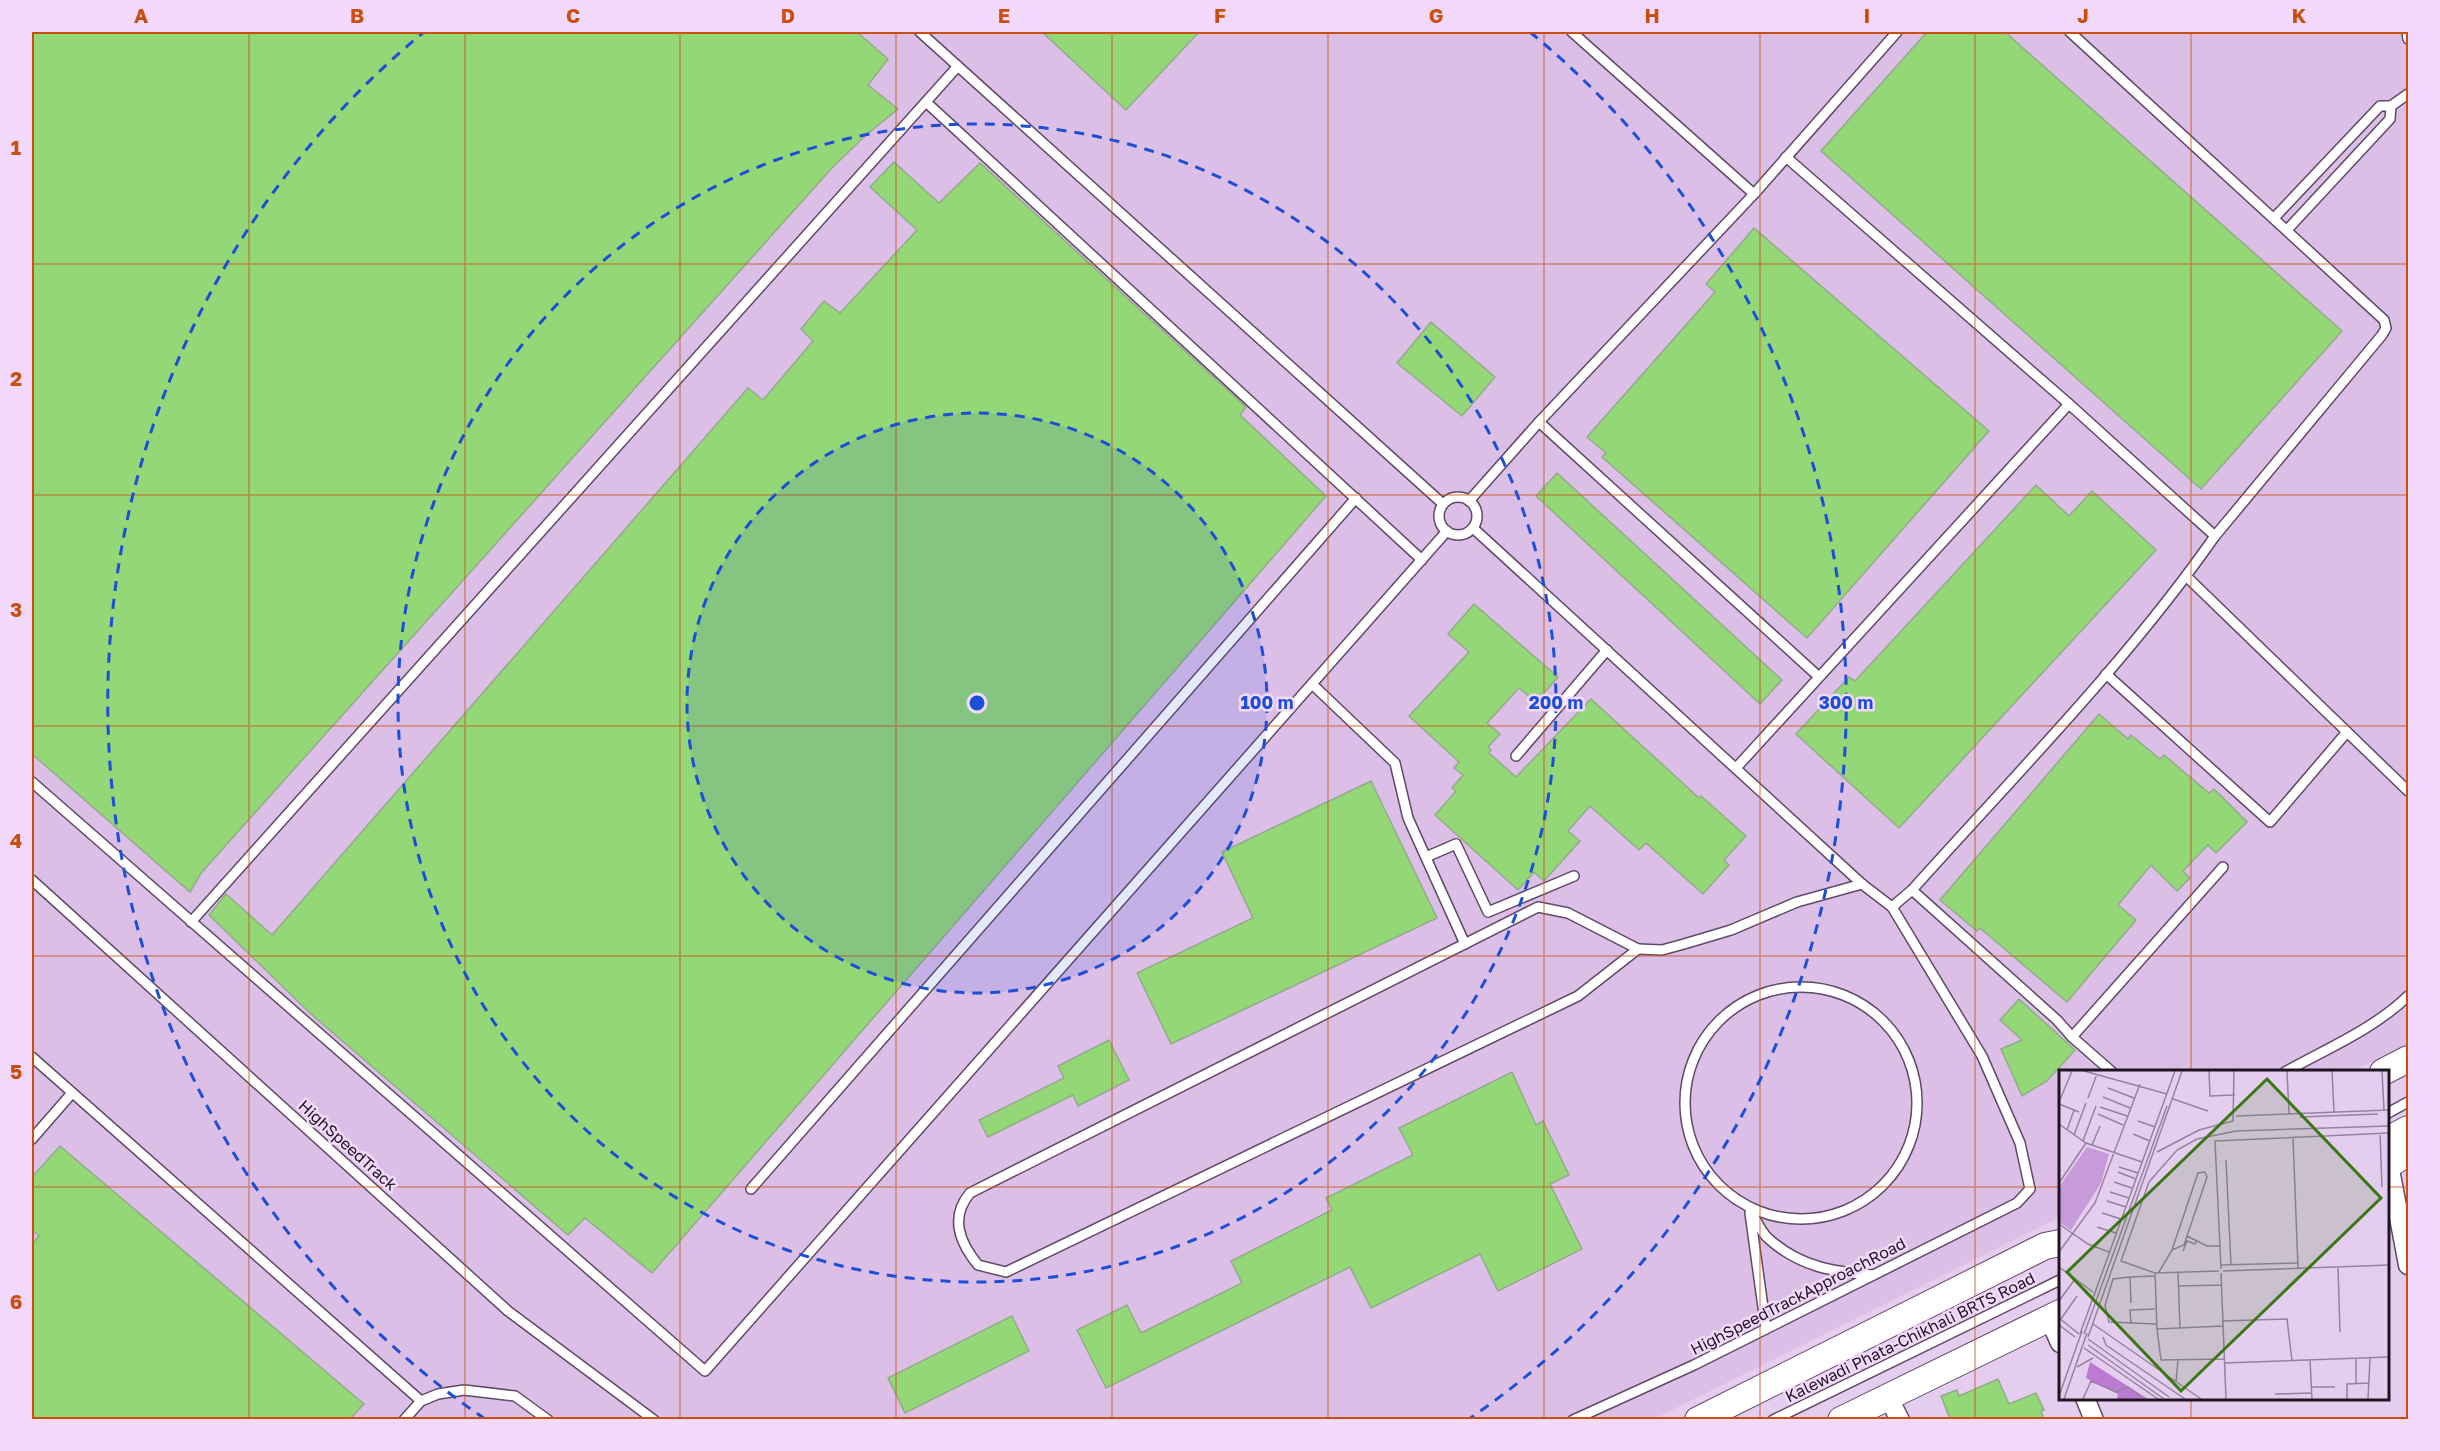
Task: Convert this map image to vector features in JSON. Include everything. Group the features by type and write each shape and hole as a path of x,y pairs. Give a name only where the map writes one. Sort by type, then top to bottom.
{"main road":[{"path":"2385,1070 2409,1059"},
{"path":"2389,1087 2409,1077"},
{"path":"2393,1155 2409,1129"},
{"path":"1698,1419 2055,1240"},
{"path":"1841,1419 2055,1315"}],"street":[{"path":"2393,1155 2409,1265"},
{"path":"2055,1315 2059,1334"},
{"path":"1888,1396 1900,1419"},
{"path":"2086,1400 2094,1419"}],"lane":[{"path":"920,32 1443,504"},
{"path":"1572,32 1754,194"},
{"path":"1469,501 1539,422 1754,194 1897,32"},
{"path":"1473,528 1862,884 1892,908 1912,890 2106,674 2187,577 2215,536 2382,335 2386,327 2379,314 2070,32"},
{"path":"2407,32 2409,39"},
{"path":"191,921 958,66"},
{"path":"2274,218 2380,106 2391,106 2409,94"},
{"path":"926,102 1422,560"},
{"path":"2287,230 2390,119 2391,106"},
{"path":"1786,157 2069,404 2215,536"},
{"path":"1736,768 2069,404"},
{"path":"1539,422 1819,677"},
{"path":"1457,497 1469,501 1477,517 1473,528 1457,535 1447,531 1439,519 1443,504 1457,497"},
{"path":"751,1189 1356,498"},
{"path":"32,782 705,1371 1447,531"},
{"path":"2187,577 2409,791"},
{"path":"1516,756 1607,650"},
{"path":"2106,674 2270,822 2347,732"},
{"path":"1312,684 1395,763 1408,818 1465,944"},
{"path":"1426,857 1456,844 1488,912 1574,876"},
{"path":"2072,1037 2223,867"},
{"name":"HighSpeedTrack","path":"32,880 508,1311 654,1419"},
{"path":"1638,949 1578,996 1006,1272 978,1265 960,1240 958,1224 961,1203 970,1193 1538,907 1568,913 1638,949 1662,950 1731,930 1797,902 1862,884"},
{"path":"1912,890 2111,1070"},
{"name":"HighSpeedTrackApproachRoad","path":"1573,1419 1694,1365 2018,1203 2030,1189 2020,1143 1982,1056 1892,908"},
{"path":"1749,1208 1786,1219 1826,1218 1862,1204 1892,1178 1897,1170 1911,1144 1918,1106 1912,1066 1893,1032 1864,1005 1830,990 1792,987 1756,996 1724,1015 1700,1044 1687,1079 1686,1117 1696,1153 1717,1184 1749,1208 1767,1238 1799,1260 1834,1272 1874,1275"},
{"path":"2287,1070 2363,1029 2397,1007 2409,996"},
{"path":"32,1057 421,1401"},
{"path":"32,1139 72,1093"},
{"path":"2389,1112 2409,1102"},
{"path":"1749,1208 1766,1329"},
{"name":"Kalewadi Phata-Chikhali BRTS Road","path":"1773,1419 2059,1281"},
{"path":"404,1419 421,1401 438,1394 464,1390 515,1396 548,1419"}],"shaded area":[{"path":"32,32 2408,32 2408,1044 2355,1070 2059,1070 2059,1217 1654,1419 32,1419"}],"building":[{"path":"32,32 857,32 888,59 868,85 898,109 866,135 832,168 202,872 190,892 32,754"},
{"path":"1042,32 1199,32 1126,110"},
{"path":"1927,32 2005,32 2342,331 2201,489 1821,151"},
{"path":"894,162 939,203 980,163 1246,407 1240,415 1326,496 652,1273 585,1218 568,1235 311,1014 209,915 226,894 272,935 748,388 763,400 813,341 801,329 824,301 840,313 917,230 870,187"},
{"path":"1754,228 1989,431 1807,638 1602,457 1606,453 1587,437 1715,292 1706,284"},
{"path":"1431,322 1495,377 1462,416 1397,363"},
{"path":"1557,473 1782,680 1760,704 1536,496"},
{"path":"2036,485 2069,516 2092,491 2156,550 1899,828 1796,734 1849,677 1855,681"},
{"path":"1474,604 1558,677 1536,702 1519,688 1487,723 1500,734 1488,747 1491,750 1489,753 1516,777 1591,699 1699,798 1701,796 1746,836 1724,860 1729,865 1703,894 1646,843 1639,850 1590,806 1568,831 1580,841 1544,881 1534,872 1518,890 1435,815 1456,791 1452,788 1463,775 1454,768 1459,762 1409,716 1469,652 1448,634"},
{"path":"2099,714 2128,739 2131,735 2160,759 2164,755 2209,793 2214,789 2247,822 2216,853 2208,845 2183,871 2190,878 2177,891 2151,865 2118,905 2136,920 2067,1002 1980,928 1977,931 1940,900"},
{"path":"1371,781 1437,918 1171,1044 1137,973 1253,918 1222,852"},
{"path":"2019,999 2075,1050 2047,1081 2022,1096 2001,1049 2022,1040 2000,1020"},
{"path":"1109,1040 1129,1080 1078,1106 1073,1095 988,1137 979,1120 1064,1078 1058,1066"},
{"path":"1512,1072 1536,1125 1543,1121 1569,1175 1550,1184 1582,1249 1498,1291 1480,1254 1371,1308 1350,1267 1106,1388 1077,1330 1127,1305 1141,1333 1242,1283 1231,1261 1332,1210 1326,1198 1413,1155 1399,1128"},
{"path":"60,1146 364,1404 350,1419 32,1419 32,1244 39,1236 32,1230 32,1177"},
{"path":"1012,1316 1029,1351 905,1413 888,1378"},
{"path":"1998,1379 2009,1404 2036,1393 2044,1410 2041,1411 2044,1419 1950,1419 1941,1396 1957,1390 1959,1396"}]}
